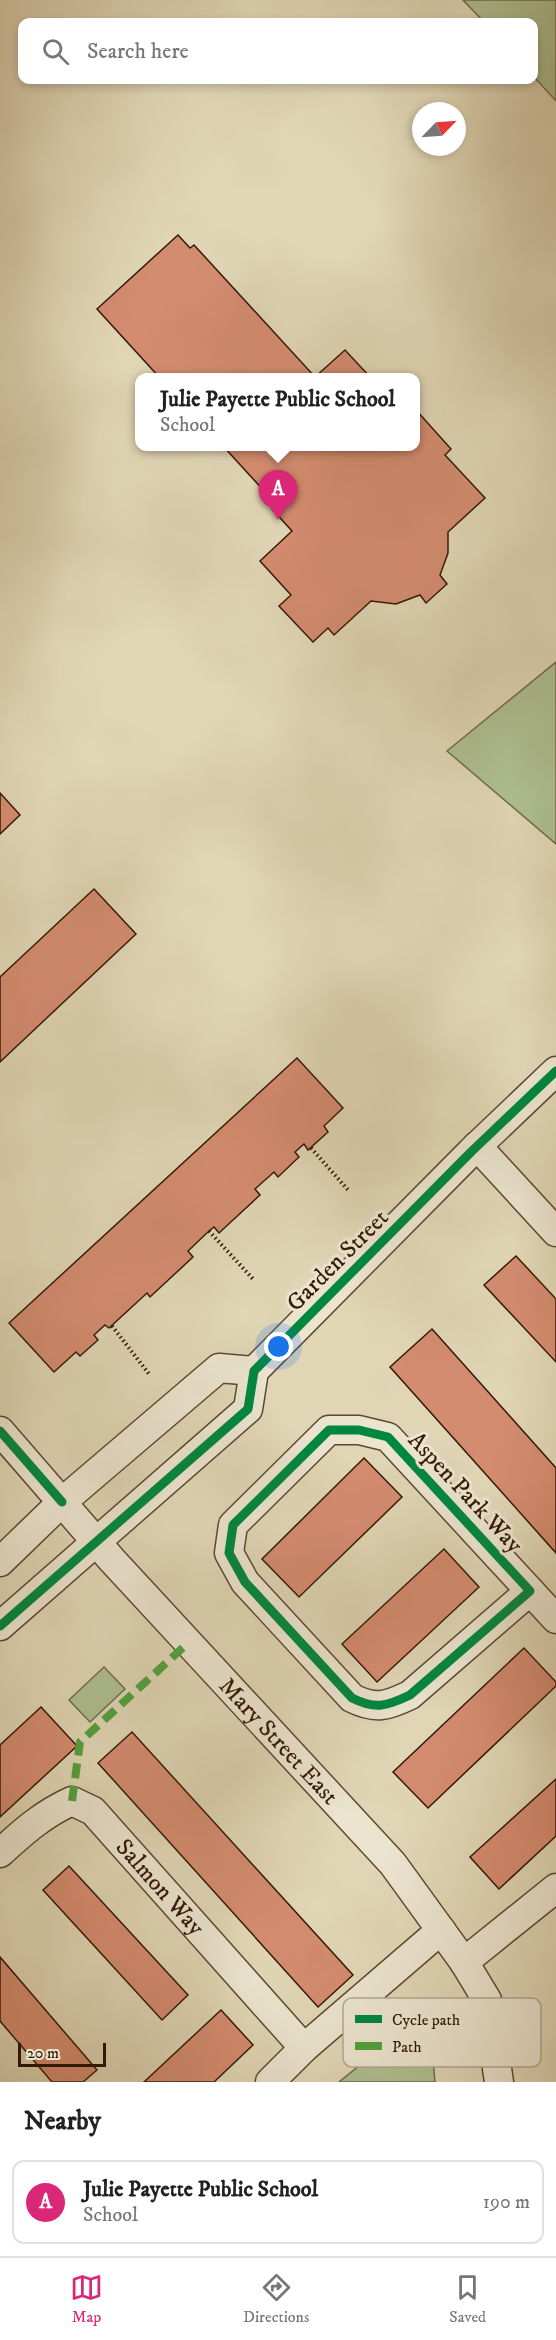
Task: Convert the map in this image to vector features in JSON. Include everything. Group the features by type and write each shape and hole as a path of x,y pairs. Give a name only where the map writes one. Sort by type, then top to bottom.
{"street":[{"name":"Garden Street","path":"254,1371 477,1146 556,1071"},
{"path":"477,1146 556,1232"},
{"path":"0,1562 62,1502 219,1368 254,1371 248,1408 0,1626"},
{"name":"Aspen Park Way","path":"530,1591 410,1695 391,1705 368,1706 352,1698 245,1582 230,1553 233,1525 329,1430 359,1430 388,1437 556,1618"},
{"name":"Mary Street East","path":"0,1431 96,1541 393,1864 464,1962 485,1998"},
{"name":"Salmon Way","path":"0,1853 33,1823 54,1809 72,1801 93,1811 304,2048"},
{"path":"464,1962 538,1905 556,1888"},
{"path":"362,1998 441,1930"},
{"path":"270,2082 304,2048 343,2014"},
{"name":"Mary Street East","path":"497,2067 499,2082"}],"path":[{"path":"311,1148 349,1191"},
{"path":"209,1231 253,1279"},
{"path":"112,1326 149,1374"}],"green space":[{"path":"463,0 556,0 556,101 538,81 538,18 480,18"},
{"path":"556,662 556,844 447,751"},
{"path":"104,1667 125,1689 90,1722 69,1700"},
{"path":"358,2067 434,2067 435,2082 339,2082"}],"building":[{"path":"178,235 190,248 194,245 311,373 155,373 97,309"},
{"path":"345,350 366,373 319,373"},
{"path":"420,414 451,449 445,455 485,498 448,532 448,553 440,575 447,584 426,603 420,595 396,604 371,601 334,635 328,628 313,642 279,606 291,595 260,561 292,531 272,509 277,505 228,451 420,451"},
{"path":"0,793 20,815 0,834"},
{"path":"94,889 136,934 0,1062 0,977"},
{"path":"297,1058 343,1108 324,1126 328,1132 308,1150 304,1144 295,1152 299,1157 278,1177 274,1172 255,1189 260,1195 219,1233 214,1227 209,1231 188,1251 193,1257 150,1297 147,1293 109,1328 105,1325 94,1335 98,1340 80,1356 76,1352 54,1372 9,1323"},
{"path":"516,1256 556,1299 556,1362 484,1285"},
{"path":"432,1329 556,1468 556,1553 390,1367"},
{"path":"364,1458 402,1497 299,1597 262,1559"},
{"path":"444,1549 479,1587 377,1682 342,1644"},
{"path":"524,1648 556,1682 556,1686 428,1808 393,1772"},
{"path":"41,1707 77,1746 0,1817 0,1745"},
{"path":"132,1732 353,1975 318,2007 98,1763"},
{"path":"556,1779 556,1836 499,1889 470,1857"},
{"path":"69,1866 188,1995 162,2020 43,1890"},
{"path":"0,1957 97,2070 83,2082 52,2082 0,2021"},
{"path":"221,2010 253,2045 214,2082 144,2082"}],"marked path":[{"path":"72,1801 80,1742 188,1643"}],"cycle path":[{"path":"0,1626 248,1409 254,1371 471,1152 556,1071"},
{"path":"329,1430 359,1430 388,1437 530,1591 410,1695 388,1704 368,1704 352,1698 245,1582 229,1553 233,1525 329,1430"},
{"path":"0,1431 62,1502"}],"place":[{"name":"Julie Payette Public School","path":"278,520"}]}
